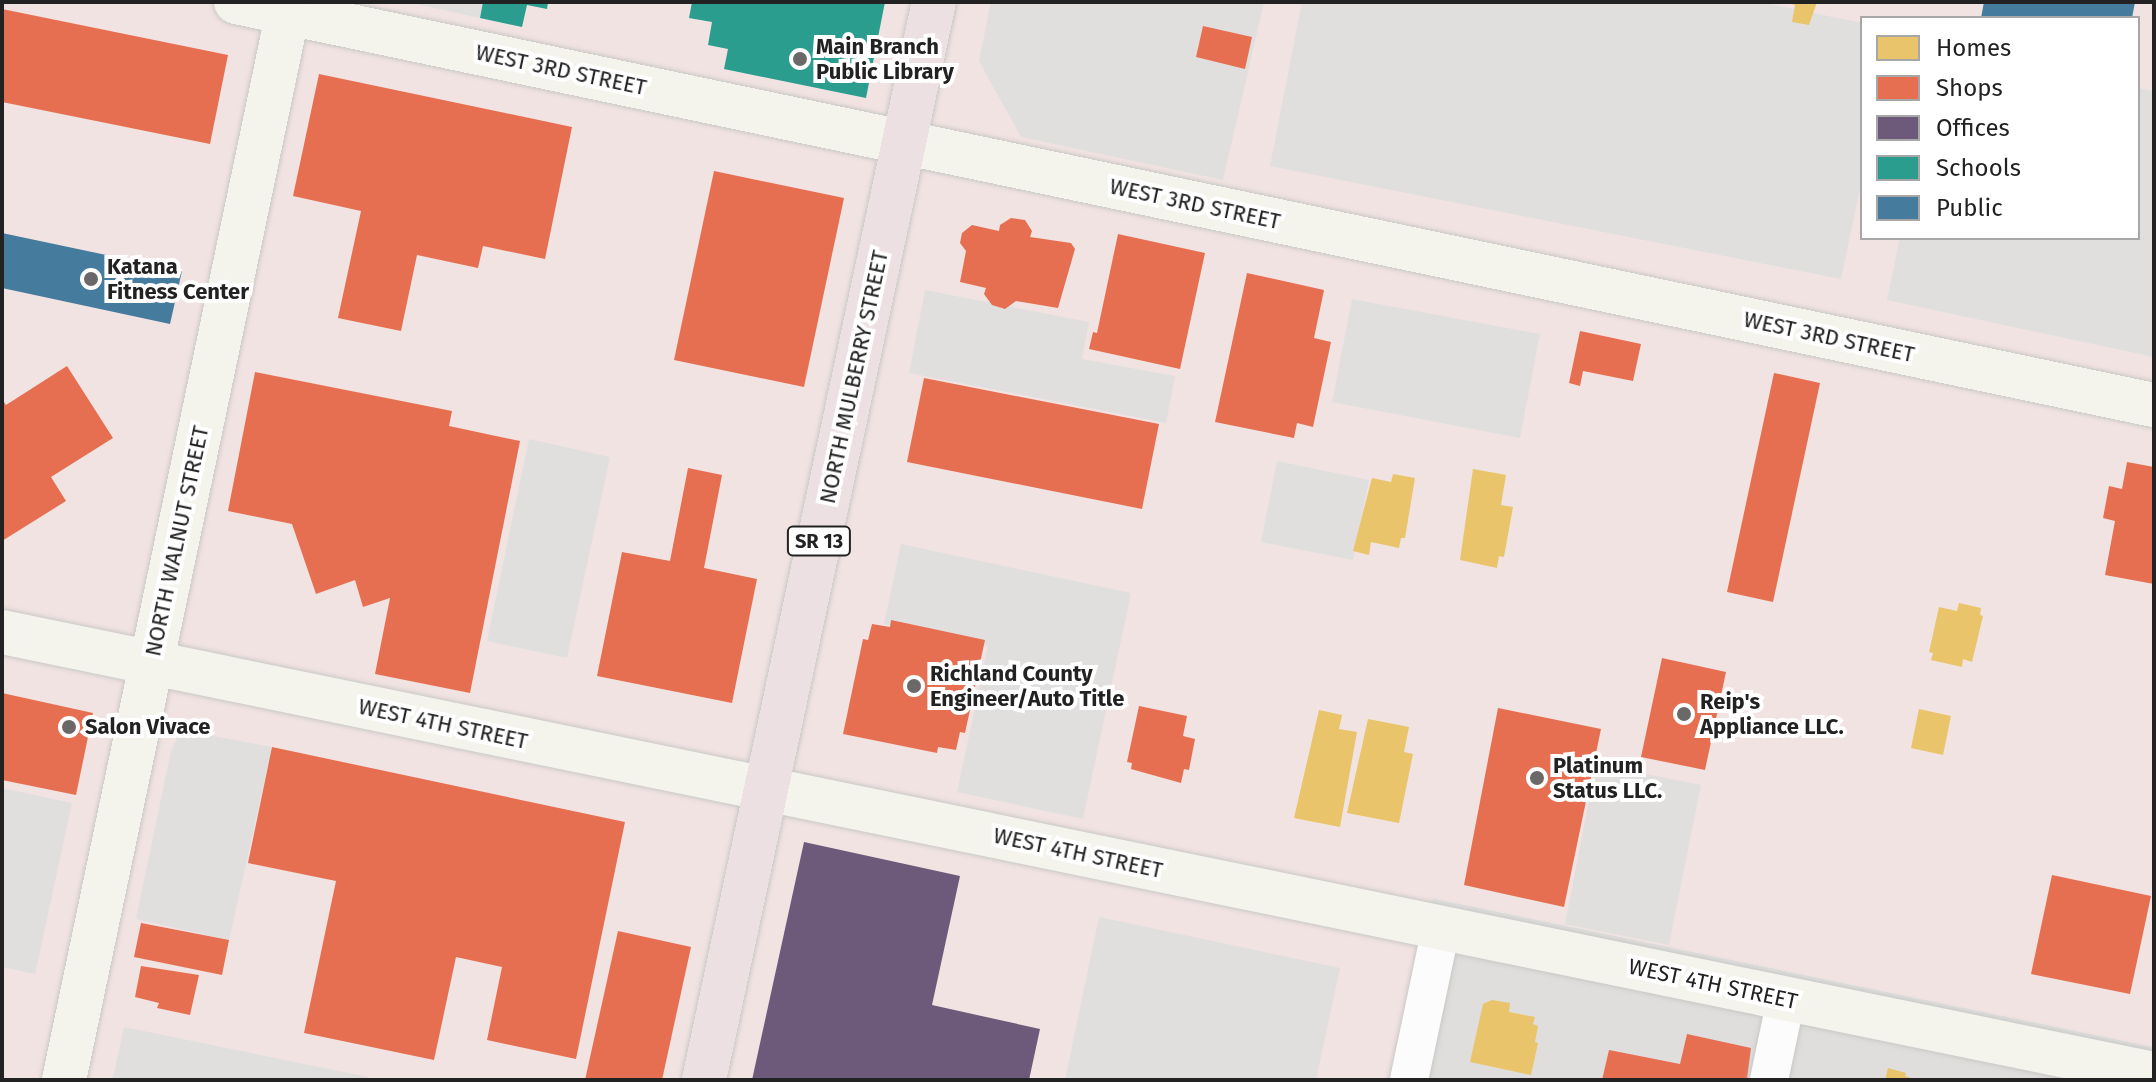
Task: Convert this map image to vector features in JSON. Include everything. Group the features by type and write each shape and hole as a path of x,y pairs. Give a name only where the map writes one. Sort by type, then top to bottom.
{"highway":[{"name":"NORTH MULBERRY STREET","path":"704,1080 934,2"}],"street":[{"name":"WEST 3RD STREET","path":"236,2 289,8 904,143 2154,405"},
{"name":"NORTH WALNUT STREET","path":"64,1080 289,8"},
{"name":"WEST 4TH STREET","path":"2,632 2154,1074"},
{"path":"1409,1080 1441,928"},
{"path":"1769,1080 1786,999"}],"shaded area":[{"path":"2,2 2154,2 2154,1047 1433,898 1390,1080 2,1080"},
{"path":"407,2 483,2 480,18"},
{"path":"991,2 1264,2 1223,180 1021,137 979,61"},
{"path":"1302,2 1760,2 1860,23 1860,189 1841,279 1270,166"},
{"path":"2140,88 2154,91 2154,357 1887,300 1900,240 2140,240"},
{"path":"925,290 1089,322 1082,359 1175,376 1166,423 909,373"},
{"path":"1352,299 1540,334 1520,438 1332,402"},
{"path":"529,439 610,457 567,658 487,641"},
{"path":"1277,461 1369,480 1353,560 1261,542"},
{"path":"901,544 1131,593 1083,819 957,792 988,646 884,624"},
{"path":"181,730 272,747 229,940 136,919 171,751"},
{"path":"1596,764 1701,785 1669,945 1565,924"},
{"path":"2,788 72,803 35,974 2,967"},
{"path":"1432,898 2154,1047 2154,1080 1390,1080"},
{"path":"1099,917 1340,968 1316,1080 1065,1080"},
{"path":"124,1027 368,1077 367,1080 113,1078"}],"building: Homes":[{"path":"1785,2 1817,2 1809,25 1792,22 1795,5"},
{"path":"1473,469 1506,475 1501,505 1513,507 1504,557 1499,556 1497,568 1460,560"},
{"path":"1393,474 1415,478 1405,538 1401,538 1399,548 1371,542 1369,555 1353,551 1372,478 1391,482"},
{"path":"1959,603 1981,608 1980,615 1983,616 1972,662 1963,659 1962,667 1931,660 1933,653 1929,652 1939,607 1957,611"},
{"path":"1919,709 1951,716 1943,755 1911,748"},
{"path":"1319,710 1342,715 1339,729 1357,732 1340,827 1294,818"},
{"path":"1368,719 1409,727 1404,752 1413,754 1399,823 1347,813"},
{"path":"1492,1000 1510,1003 1509,1012 1535,1017 1533,1024 1538,1026 1535,1042 1538,1043 1531,1075 1470,1062 1483,1004"},
{"path":"1888,1068 1906,1073 1905,1076 1917,1080 1885,1080"}],"building: Shops":[{"path":"2,9 228,55 210,144 2,102"},
{"path":"1203,26 1252,37 1245,69 1196,57"},
{"path":"319,74 572,127 545,259 483,246 478,268 417,255 401,331 338,318 361,211 293,196"},
{"path":"714,171 844,198 804,387 674,360"},
{"path":"1011,218 1025,220 1032,231 1030,237 1071,243 1075,249 1058,308 1016,301 1005,309 992,305 984,294 986,288 960,282 966,251 960,243 962,233 972,225 999,231 1000,225"},
{"path":"1118,234 1205,253 1180,369 1089,349 1093,332 1097,333"},
{"path":"1247,273 1324,290 1314,338 1331,342 1313,427 1297,423 1294,438 1215,422"},
{"path":"1580,331 1641,344 1633,381 1583,371 1580,386 1569,383"},
{"path":"67,366 113,438 51,477 66,501 2,541 2,399 6,405"},
{"path":"255,372 452,411 449,426 520,441 470,693 375,674 390,598 363,607 355,580 316,594 292,524 228,511"},
{"path":"1774,373 1820,383 1773,602 1727,592"},
{"path":"924,378 1159,424 1142,509 907,462"},
{"path":"2127,462 2154,467 2154,584 2105,575 2115,521 2103,518 2109,486 2122,489"},
{"path":"688,468 722,475 704,568 757,579 732,703 597,676 622,552 670,561"},
{"name":"Richland County Engineer/Auto Title","path":"891,620 985,640 965,733 960,732 956,750 938,747 937,753 843,734 863,639 868,640 872,624 890,627"},
{"name":"Reip's Appliance LLC.","path":"1662,658 1726,672 1705,770 1641,757"},
{"path":"2,693 93,713 76,795 2,780"},
{"path":"1139,706 1187,716 1183,736 1195,739 1189,770 1184,769 1181,783 1131,769 1132,763 1127,762"},
{"name":"Platinum Status LLC.","path":"1498,708 1601,729 1564,907 1464,885"},
{"path":"272,747 625,822 576,1059 487,1040 502,967 456,957 434,1060 304,1033 336,881 248,863"},
{"path":"2052,875 2151,896 2130,994 2031,974"},
{"path":"141,923 229,940 222,975 134,957"},
{"path":"618,931 691,947 662,1080 585,1080"},
{"path":"141,966 199,975 190,1015 157,1008 159,1003 135,997"},
{"path":"1687,1034 1751,1048 1747,1080 1602,1080 1609,1050 1680,1064"}],"building: Offices":[{"path":"804,842 960,876 932,1005 1040,1029 1029,1080 752,1080"}],"building: Schools":[{"path":"483,2 548,2 547,9 527,5 522,27 480,18"},
{"name":"Main Branch Public Library","path":"692,2 885,2 866,98 724,69 728,49 708,45 712,22 689,18"}],"building: Public":[{"path":"1984,2 2135,2 2132,16 1981,16"},
{"name":"Katana Fitness Center","path":"2,233 182,271 170,324 2,288"}],"place":[{"name":"Main Branch Public Library","path":"800,59"},
{"name":"Katana Fitness Center","path":"91,279"},
{"name":"Richland County Engineer/Auto Title","path":"914,686"},
{"name":"Reip's Appliance LLC.","path":"1684,714"},
{"name":"Salon Vivace","path":"69,727"},
{"name":"Platinum Status LLC.","path":"1537,778"}]}
